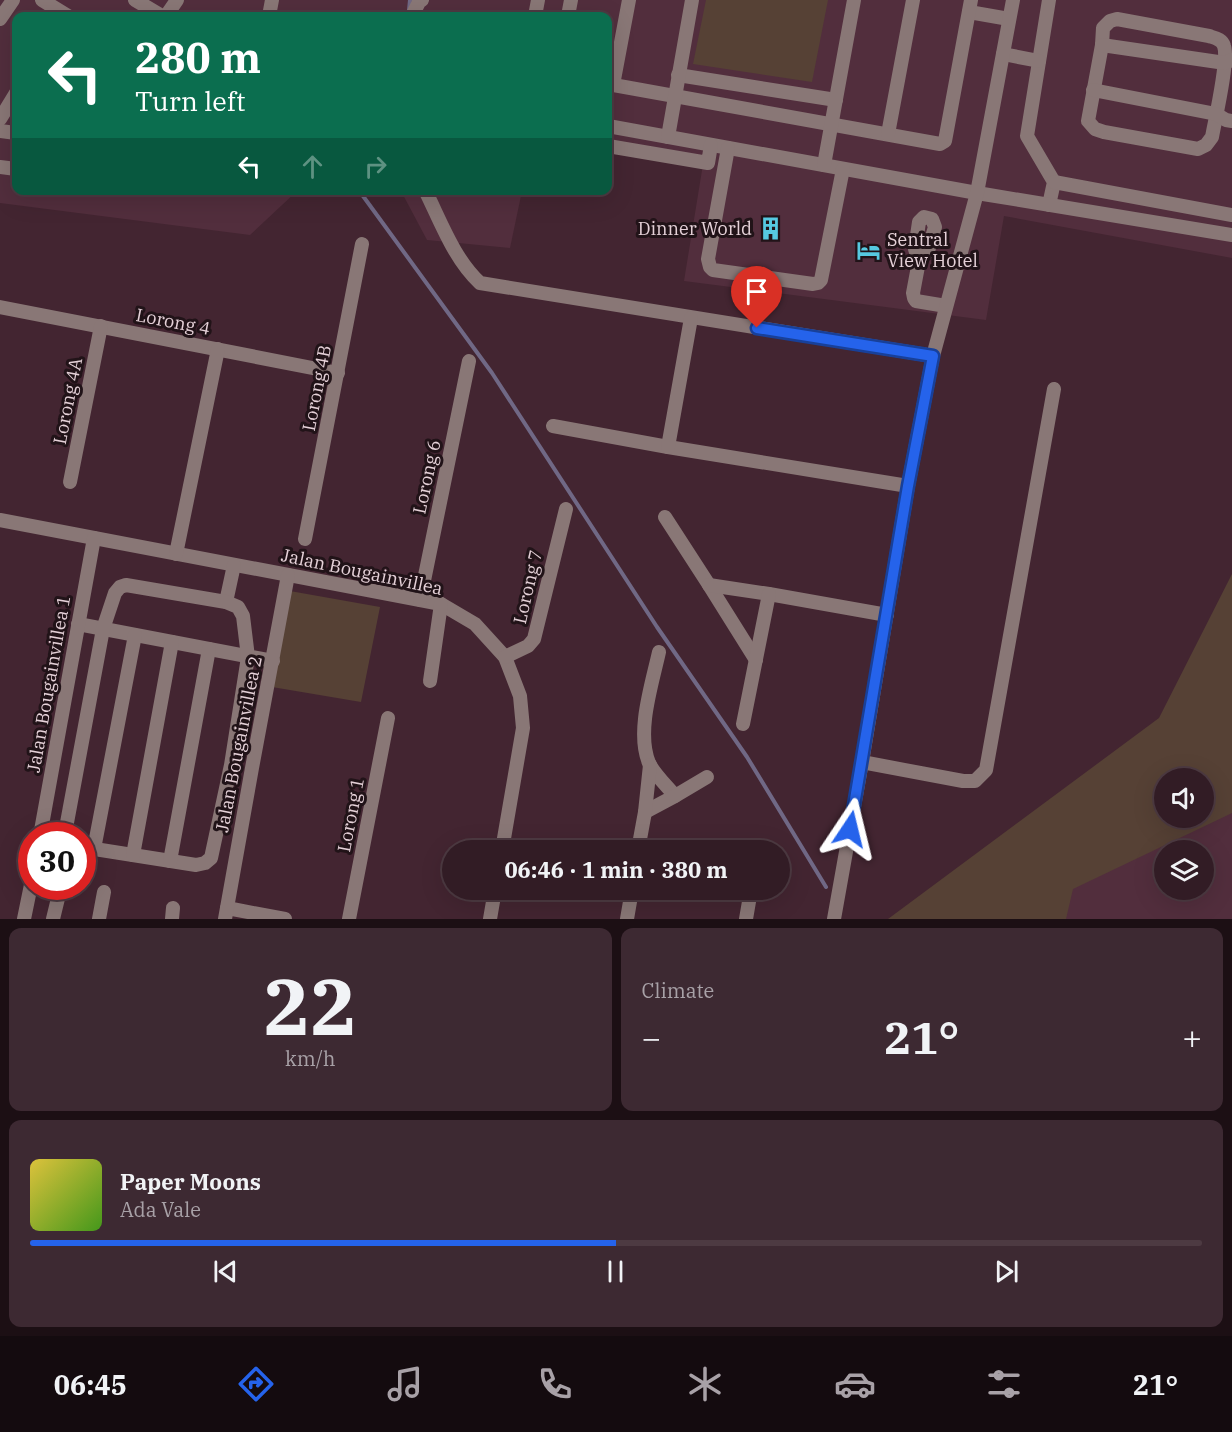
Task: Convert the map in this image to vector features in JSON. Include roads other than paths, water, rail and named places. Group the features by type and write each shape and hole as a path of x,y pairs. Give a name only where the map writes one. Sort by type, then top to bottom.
{"street":[{"path":"0,19 13,0"},
{"path":"42,0 62,12"},
{"path":"135,0 157,12"},
{"path":"167,12 177,0"},
{"path":"612,76 629,0"},
{"path":"668,137 692,0"},
{"path":"824,165 854,0"},
{"path":"888,134 913,0"},
{"path":"834,919 908,486 933,356 977,193 1013,0"},
{"path":"1049,0 1027,136 1054,182 1049,205"},
{"path":"612,85 940,144 945,141 970,6 1009,19"},
{"path":"1117,19 1220,40 1228,61 1212,137 1206,145 1198,149 1095,129 1088,121 1102,45 1103,28 1110,21 1117,19"},
{"path":"1102,45 1228,61"},
{"path":"1003,54 1039,61"},
{"path":"678,75 836,100"},
{"path":"1093,90 1216,114 1232,121"},
{"path":"0,118 12,99"},
{"path":"612,127 977,193 1232,235"},
{"path":"612,147 708,163 711,145"},
{"path":"728,148 708,260 713,270 818,283 821,280 843,169"},
{"path":"1054,182 1232,215"},
{"path":"427,195 457,255 468,272 480,284 933,356"},
{"name":"Lorong 4B","path":"305,539 362,244"},
{"path":"920,261 913,292 914,298 916,301 946,306"},
{"name":"Lorong 4","path":"0,307 338,373"},
{"path":"668,447 691,318"},
{"name":"Lorong 4A","path":"70,482 100,326"},
{"path":"176,554 218,349"},
{"name":"Lorong 6","path":"420,600 469,361"},
{"path":"862,762 963,781 975,781 986,770 1054,389"},
{"path":"553,426 908,486"},
{"name":"Lorong 7","path":"505,657 528,646 534,639 566,509"},
{"path":"665,517 756,660"},
{"name":"Jalan Bougainvillea","path":"0,520 441,604 475,624 505,657 520,696 523,728 504,840"},
{"name":"Jalan Bougainvillea 1","path":"42,822 94,538"},
{"path":"226,602 234,565"},
{"name":"Jalan Bougainvillea 2","path":"226,914 288,575"},
{"path":"67,822 103,629 115,593 120,587 126,585 226,602 238,607 243,616 248,657 231,765 211,858 205,864 196,865 96,849"},
{"path":"709,585 887,615"},
{"path":"743,724 769,594"},
{"path":"430,681 441,604"},
{"path":"78,624 273,662"},
{"path":"94,822 135,635"},
{"path":"133,855 172,642"},
{"path":"170,861 209,649"},
{"path":"659,652 644,732 645,749 650,765 675,796"},
{"name":"Lorong 1","path":"349,919 388,718"},
{"path":"58,733 83,738"},
{"path":"231,765 252,768"},
{"path":"640,840 650,765"},
{"path":"645,812 707,777"},
{"path":"99,919 104,892"},
{"path":"24,919 28,900"},
{"path":"53,919 58,900"},
{"path":"490,919 493,900"},
{"path":"627,919 630,900"},
{"path":"746,919 749,900"},
{"path":"226,914 285,919"}],"waterway":[{"path":"409,10 410,0"},
{"path":"363,195 492,373 657,627 747,757 826,887"}],"place":[{"name":"Dinner World","path":"770,229"},
{"name":"Sentral View Hotel","path":"869,250"}]}
